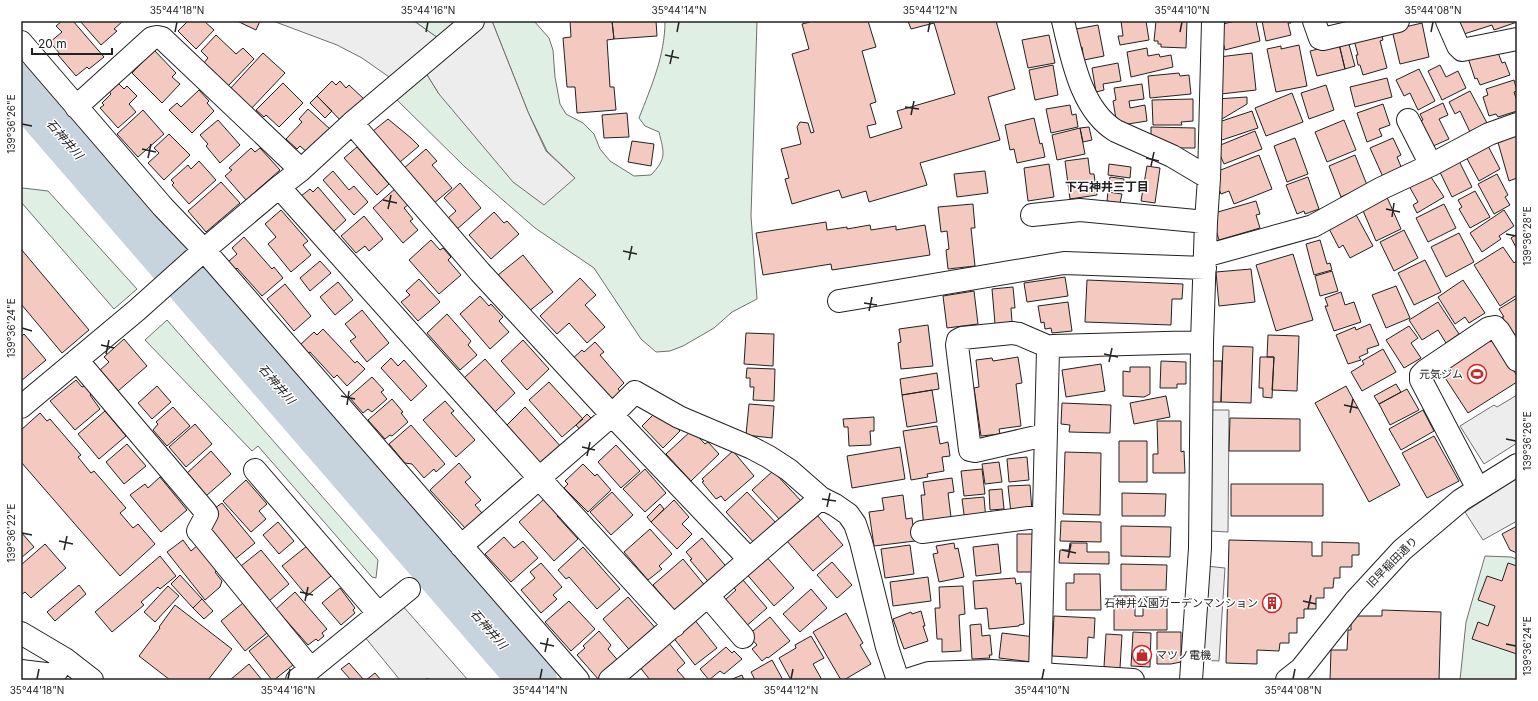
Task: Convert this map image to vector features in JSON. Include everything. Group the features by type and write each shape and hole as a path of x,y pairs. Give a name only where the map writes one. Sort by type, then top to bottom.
{"street":[{"path":"21,406 137,310 199,254 301,170 352,123 473,21"},
{"path":"1063,21 1080,84 1092,108 1100,118 1108,126 1172,156 1209,178"},
{"path":"1191,680 1200,548 1202,342 1209,178 1212,21"},
{"path":"1314,21 1318,35 1323,39 1398,21"},
{"path":"1447,21 1458,46 1462,50 1517,39"},
{"path":"76,106 152,38 162,38 301,170"},
{"path":"21,42 163,207 199,254 461,546 578,680"},
{"path":"1408,120 1431,165"},
{"path":"352,123 480,272 612,415 749,559"},
{"path":"839,301 1064,263 1205,262 1313,226 1382,188 1431,165 1489,134 1517,124"},
{"path":"279,187 538,478 674,626"},
{"path":"1032,215 1080,210 1206,222"},
{"path":"1478,489 1421,380 1422,375 1425,371 1489,328 1494,327 1499,332 1517,360"},
{"path":"1045,434 970,450 957,345 958,340 962,338 1012,333 1025,336 1049,347 1202,342"},
{"path":"1040,674 1045,434 1049,347"},
{"path":"76,360 205,511 207,514 198,531 304,674 409,589"},
{"path":"461,546 612,415 635,392 679,418 752,448 769,457 789,470 821,498 848,514 855,524 870,575 887,647 898,680"},
{"name":"旧早稲田通り","path":"1287,680 1301,668 1355,601 1402,550 1460,500 1517,465"},
{"path":"255,470 378,613"},
{"path":"610,680 821,498"},
{"path":"922,532 1044,516"},
{"path":"708,596 743,637"},
{"path":"21,633 65,659 92,680"},
{"path":"21,671 54,675 65,659"},
{"path":"907,680 929,673 991,672 1133,680"}],"green space":[{"path":"414,21 459,21 438,38"},
{"path":"492,21 534,21 549,38 553,50 555,77 560,104 566,114 583,123 594,134 600,149 610,161 634,176 651,175 660,164 663,155 659,132 645,126 639,118 660,59 663,47 665,21 757,21 751,216 757,299 732,312 714,328 683,346 670,351 656,352 641,339 594,268 535,228 465,167 396,99 426,73 439,94 575,178 547,151 528,112"},
{"path":"21,189 48,191 137,289 114,309 21,202"},
{"path":"167,320 378,560 376,578 372,577 258,446 252,451 145,340"},
{"path":"1485,556 1511,557 1517,559 1517,680 1460,680 1466,622"}],"shaded area":[{"path":"273,21 414,21 438,38 392,79 362,58 337,45"},
{"path":"486,21 492,21 528,112 546,151 575,178 544,205 513,182 439,94 426,73"},
{"path":"1517,395 1517,443 1484,464 1460,426 1494,405 1497,407"},
{"path":"1210,410 1229,410 1228,532 1210,531"},
{"path":"1517,478 1517,521 1483,540 1465,512"},
{"path":"1206,566 1225,568 1219,661 1200,660"},
{"path":"401,604 468,680 430,680 427,678 425,680 400,680 364,636"}],"building":[{"path":"62,21 73,21 104,57 89,69 87,67 76,76 58,55 60,54 50,42 62,32 56,26"},
{"path":"80,21 123,21 114,29 117,31 101,45"},
{"path":"188,21 204,21 214,30 196,49 178,31"},
{"path":"237,21 260,21 256,30"},
{"path":"570,21 612,21 614,39 607,40 610,87 614,87 616,110 577,113 575,87 567,87 563,38 571,37"},
{"path":"612,21 656,21 657,36 614,39"},
{"path":"810,21 868,21 876,47 862,51 876,102 870,104 876,124 867,126 870,138 902,128 897,111 955,94 934,23 911,29 908,21 996,21 1015,89 988,97 1000,140 920,163 927,185 869,202 866,191 842,198 839,190 792,204 785,179 789,178 781,149 801,144 797,127 800,122 808,123 811,133 814,132 792,54 809,49 802,24"},
{"path":"1121,21 1146,21 1149,40 1120,45 1118,36 1123,36"},
{"path":"1156,21 1187,21 1186,48 1161,47 1161,44 1158,44 1158,41 1154,41"},
{"path":"1235,21 1256,21 1260,41 1225,50 1219,25"},
{"path":"1262,21 1291,21 1291,23 1288,23 1291,35 1266,41"},
{"path":"1457,21 1517,22 1494,30 1492,25 1461,35"},
{"path":"1422,23 1429,57 1400,64 1392,30"},
{"path":"1098,25 1104,56 1084,60 1082,47 1079,47 1076,29"},
{"path":"1381,33 1383,40 1380,41 1387,68 1363,75 1360,65 1358,65 1356,55 1358,55 1354,40"},
{"path":"216,35 236,54 243,48 254,59 227,87 203,64 208,58 201,51"},
{"path":"1049,35 1055,63 1028,68 1022,40"},
{"path":"1348,41 1355,66 1345,69 1339,44"},
{"path":"1339,44 1345,69 1317,76 1310,51"},
{"path":"1299,45 1307,86 1276,92 1267,49 1281,46 1281,49"},
{"path":"1147,48 1148,56 1159,54 1160,57 1171,55 1173,67 1131,77 1127,52"},
{"path":"154,50 176,73 172,77 180,84 162,103 132,73"},
{"path":"1497,50 1502,63 1505,62 1510,75 1480,85 1477,78 1475,79 1468,58"},
{"path":"263,53 285,73 250,110 229,90"},
{"path":"1252,53 1256,90 1221,94 1219,57"},
{"path":"1118,63 1121,81 1103,84 1104,90 1096,92 1092,68"},
{"path":"1053,65 1058,95 1035,100 1029,70"},
{"path":"1440,65 1446,77 1458,71 1466,88 1442,100 1428,71"},
{"path":"1419,69 1435,101 1418,110 1410,93 1404,96 1396,80"},
{"path":"1179,73 1180,76 1189,75 1191,94 1150,98 1148,76"},
{"path":"1387,78 1392,97 1355,107 1350,87"},
{"path":"1514,80 1517,91 1514,92 1517,101 1517,111 1498,117 1496,114 1489,116 1483,97 1488,95 1486,89"},
{"path":"332,81 336,85 340,81 346,88 349,85 365,100 343,123 317,96"},
{"path":"117,82 124,89 127,86 137,96 129,104 136,112 118,128 100,108 104,105 102,103 111,94 108,90"},
{"path":"283,83 303,103 279,127 266,115 264,117 256,110"},
{"path":"1142,84 1144,99 1129,101 1130,108 1145,105 1147,121 1128,124 1116,119 1113,101 1116,100 1114,88"},
{"path":"1326,85 1334,110 1309,119 1301,93"},
{"path":"199,90 209,101 207,103 214,111 192,133 169,110 177,103 181,107"},
{"path":"1470,91 1487,123 1470,132 1460,111 1455,114 1449,102"},
{"path":"1292,93 1303,122 1266,136 1255,108"},
{"path":"317,96 332,111 325,118 310,103"},
{"path":"1247,97 1247,104 1222,119 1217,119 1216,99"},
{"path":"1193,99 1193,121 1181,122 1182,125 1153,125 1152,100"},
{"path":"1443,103 1448,115 1439,119 1449,139 1431,147 1420,121 1423,120 1420,114"},
{"path":"1383,104 1390,125 1379,129 1382,136 1367,142 1357,113"},
{"path":"1070,105 1072,115 1076,114 1078,127 1051,133 1046,109"},
{"path":"308,109 330,129 308,153 300,146 297,149 286,139 302,122 299,119"},
{"path":"143,110 164,134 138,157 117,134"},
{"path":"1252,111 1258,128 1219,141 1213,124"},
{"path":"627,113 629,137 604,138 602,115"},
{"path":"1034,118 1040,144 1042,143 1045,157 1017,163 1014,149 1010,150 1005,125"},
{"path":"388,119 419,146 400,162 373,131"},
{"path":"218,120 240,145 220,163 206,146 208,144 200,135"},
{"path":"1344,120 1356,150 1327,162 1315,132"},
{"path":"1089,127 1092,140 1083,142 1080,128"},
{"path":"1151,127 1195,128 1195,148 1165,148 1151,141"},
{"path":"1080,128 1085,154 1057,160 1052,135"},
{"path":"1255,131 1262,149 1224,164 1220,155 1213,148"},
{"path":"1517,133 1517,178 1509,181 1497,139"},
{"path":"169,134 190,155 164,180 148,163 159,153 154,148"},
{"path":"1295,138 1308,174 1287,182 1274,146"},
{"path":"1393,138 1401,155 1397,157 1402,169 1383,177 1370,148"},
{"path":"632,141 654,144 651,166 628,162"},
{"path":"1487,144 1500,169 1479,181 1465,155"},
{"path":"357,147 389,184 377,195 344,158"},
{"path":"251,148 255,152 260,148 280,170 246,200 225,176 232,170 229,168"},
{"path":"426,149 437,161 432,165 452,188 433,204 403,169"},
{"path":"1259,155 1272,189 1234,204 1229,191 1221,194 1213,173"},
{"path":"1355,155 1367,185 1341,197 1329,166"},
{"path":"1457,157 1472,187 1452,197 1437,166"},
{"path":"1088,158 1090,174 1094,174 1097,195 1070,199 1065,161"},
{"path":"199,161 216,180 189,204 172,185 174,183 171,180 188,165 191,169"},
{"path":"1049,164 1054,197 1028,201 1024,168"},
{"path":"1109,164 1131,167 1130,178 1108,175"},
{"path":"1147,166 1160,168 1155,203 1141,201"},
{"path":"333,171 349,190 354,186 368,202 354,215 323,180"},
{"path":"985,171 988,193 957,197 954,174"},
{"path":"1429,174 1444,197 1417,213 1413,205 1418,202 1409,186"},
{"path":"1497,174 1508,195 1505,197 1510,205 1494,214 1478,184"},
{"path":"1110,177 1124,179 1122,192 1108,190"},
{"path":"1308,177 1319,209 1305,214 1304,211 1297,214 1286,185"},
{"path":"221,182 240,203 206,232 188,211"},
{"path":"460,183 481,208 456,230 447,219 456,211 444,198"},
{"path":"318,187 346,220 333,232 301,196 310,189 313,192"},
{"path":"396,188 409,204 404,208 413,219 410,221 418,230 403,243 373,208"},
{"path":"1475,191 1490,217 1470,228 1459,209 1462,207 1458,200"},
{"path":"1108,192 1122,194 1120,203 1107,201"},
{"path":"1386,195 1401,229 1376,241 1361,206"},
{"path":"1256,201 1260,214 1256,215 1260,228 1219,240 1211,214"},
{"path":"973,204 975,228 971,228 975,266 948,269 946,250 949,249 947,231 941,232 938,207"},
{"path":"1444,204 1456,228 1428,242 1416,218"},
{"path":"281,210 308,241 303,245 311,255 291,272 268,244 276,237 265,224"},
{"path":"1504,210 1514,226 1499,236 1501,239 1482,252 1470,233"},
{"path":"1354,211 1373,246 1350,258 1343,245 1339,248 1327,225"},
{"path":"494,212 504,223 507,221 519,234 491,259 469,235"},
{"path":"364,216 383,239 369,251 365,246 356,253 341,236"},
{"path":"826,222 827,230 847,227 847,229 870,225 871,230 896,226 896,230 925,225 930,255 832,270 831,264 763,275 756,233"},
{"path":"1404,230 1418,258 1394,271 1380,242"},
{"path":"1459,233 1474,262 1446,277 1431,247"},
{"path":"1517,234 1517,249 1511,238"},
{"path":"244,237 272,269 274,267 283,278 262,296 237,268 235,270 228,262 237,254 232,248"},
{"path":"431,240 440,250 443,248 451,257 448,260 461,275 439,294 409,260"},
{"path":"1320,240 1327,264 1330,263 1332,270 1314,275 1306,244"},
{"path":"1503,247 1514,263 1516,261 1517,263 1517,295 1500,306 1474,265"},
{"path":"21,249 89,330 62,353 21,304"},
{"path":"1293,254 1313,320 1276,331 1256,265"},
{"path":"523,255 553,292 528,312 498,275"},
{"path":"1425,260 1441,292 1414,305 1398,273"},
{"path":"320,261 331,273 310,291 300,278"},
{"path":"1251,269 1255,302 1219,306 1216,272"},
{"path":"1332,271 1338,291 1320,296 1315,276"},
{"path":"1065,277 1068,296 1027,302 1024,283"},
{"path":"580,278 596,295 585,305 605,327 587,343 569,323 557,334 540,316"},
{"path":"419,279 440,302 418,321 401,302 410,295 406,291"},
{"path":"1087,280 1183,284 1182,299 1172,299 1171,325 1085,322"},
{"path":"1463,280 1485,313 1469,323 1465,317 1455,324 1438,297"},
{"path":"338,282 353,300 335,315 320,297"},
{"path":"285,284 311,316 294,331 267,299"},
{"path":"1396,286 1410,318 1386,328 1372,295"},
{"path":"1013,287 1015,308 1011,308 1012,322 995,324 992,289"},
{"path":"974,291 978,324 947,328 943,296"},
{"path":"1341,292 1345,305 1354,302 1361,322 1334,331 1325,306 1328,306 1325,298"},
{"path":"480,296 489,306 491,304 503,317 499,321 509,332 490,349 460,314"},
{"path":"1517,298 1517,341 1502,317 1504,317 1499,309"},
{"path":"1068,302 1072,331 1052,333 1051,328 1045,329 1044,322 1041,323 1038,306"},
{"path":"1438,302 1459,334 1446,343 1438,330 1422,340 1409,320"},
{"path":"362,310 389,343 367,362 350,341 356,337 345,324"},
{"path":"447,314 471,341 468,345 477,355 460,370 427,333"},
{"path":"1370,324 1379,345 1367,349 1368,353 1359,357 1361,360 1348,364 1336,335 1355,327 1356,330"},
{"path":"928,325 933,366 901,369 898,343 901,342 899,329"},
{"path":"1409,326 1418,338 1411,343 1421,358 1404,368 1386,340"},
{"path":"323,329 355,363 357,361 365,369 347,386 337,375 334,378 310,352 308,353 300,345 314,332 317,335"},
{"path":"746,333 774,334 773,366 744,364"},
{"path":"24,334 46,360 21,381 21,337"},
{"path":"1268,335 1299,336 1297,391 1272,390 1274,357 1267,357"},
{"path":"1493,337 1517,376 1517,382 1468,413 1440,370"},
{"path":"124,339 147,366 118,391 100,370 109,362 104,357"},
{"path":"523,340 549,369 527,390 501,361"},
{"path":"595,342 604,352 600,355 624,383 618,389 625,397 614,408 571,360 582,350 584,352"},
{"path":"1223,346 1253,347 1251,403 1221,402"},
{"path":"1383,349 1396,372 1362,391 1351,372 1364,364 1362,361"},
{"path":"1018,357 1022,383 1016,384 1021,426 999,429 1000,434 981,436 974,388 979,387 976,360 992,358 993,361"},
{"path":"1260,357 1274,357 1272,398 1263,397 1263,388 1259,388"},
{"path":"391,358 398,366 404,360 427,386 411,401 381,368"},
{"path":"485,359 515,393 495,412 464,378"},
{"path":"1161,361 1186,362 1186,384 1177,384 1177,388 1160,388"},
{"path":"1211,361 1222,361 1221,402 1209,402"},
{"path":"1101,364 1105,391 1066,397 1062,370"},
{"path":"1130,367 1150,367 1150,394 1144,397 1123,396 1123,371 1130,372"},
{"path":"747,368 775,369 774,401 753,400 754,387 750,387 750,378 746,378"},
{"path":"937,373 939,389 902,395 900,379"},
{"path":"372,377 384,390 381,392 387,399 372,412 368,409 363,413 349,397"},
{"path":"76,380 82,387 86,385 92,393 90,395 100,409 75,430 50,401"},
{"path":"549,382 583,419 562,437 529,400"},
{"path":"1396,384 1401,392 1379,404 1374,396"},
{"path":"157,386 171,402 152,419 138,403"},
{"path":"1346,386 1400,485 1369,502 1315,403"},
{"path":"1407,389 1419,410 1390,425 1379,404"},
{"path":"932,390 937,422 907,427 902,395"},
{"path":"1166,396 1170,417 1134,424 1130,403"},
{"path":"392,399 403,412 401,413 408,422 392,436 390,435 385,439 368,420"},
{"path":"445,401 454,411 451,413 475,440 456,457 423,420"},
{"path":"1062,403 1111,405 1110,433 1069,432 1070,425 1061,424"},
{"path":"749,404 774,406 772,438 746,435"},
{"path":"173,407 190,426 167,446 153,430 158,424 156,422"},
{"path":"525,407 563,449 543,467 506,426"},
{"path":"1423,410 1434,431 1401,450 1389,429"},
{"path":"105,411 126,436 99,459 78,434"},
{"path":"657,411 669,419 680,431 663,448 642,426"},
{"path":"40,413 47,421 50,419 81,455 78,457 91,473 94,471 126,508 120,513 133,528 138,524 155,544 120,576 21,462 21,430"},
{"path":"587,414 594,421 582,432 576,425"},
{"path":"874,417 874,431 870,431 871,445 849,446 848,427 844,427 843,419"},
{"path":"1230,418 1300,419 1300,451 1229,451"},
{"path":"1157,421 1181,421 1181,452 1184,451 1185,473 1153,473 1153,454 1158,454"},
{"path":"195,424 212,444 186,467 169,447"},
{"path":"411,425 445,464 436,472 434,469 424,478 412,464 405,463 389,444"},
{"path":"937,426 940,444 948,442 950,456 942,457 944,471 927,474 928,477 911,480 903,431"},
{"path":"692,430 705,444 708,442 719,454 691,481 666,454"},
{"path":"1434,436 1459,481 1427,498 1402,453"},
{"path":"1119,441 1147,441 1147,482 1119,482"},
{"path":"127,444 146,466 124,484 106,462"},
{"path":"616,445 640,471 621,488 598,462"},
{"path":"900,447 905,479 852,488 847,456"},
{"path":"211,451 231,474 206,496 186,474"},
{"path":"733,451 754,476 725,501 721,496 716,499 702,482 704,481 702,479"},
{"path":"1065,452 1101,453 1100,515 1063,514"},
{"path":"1027,457 1029,480 1009,482 1007,459"},
{"path":"999,462 1002,482 985,484 982,464"},
{"path":"459,463 471,477 465,482 481,500 475,505 482,513 465,528 430,490"},
{"path":"583,464 595,476 597,474 611,490 588,512 564,488 568,484 565,481"},
{"path":"645,469 666,493 645,512 623,489"},
{"path":"982,469 985,494 964,496 961,471"},
{"path":"773,471 803,503 782,522 752,490"},
{"path":"160,477 187,510 161,532 130,495 145,484 148,488"},
{"path":"952,478 954,492 948,493 952,525 924,528 921,495 925,495 923,482"},
{"path":"246,480 267,504 259,511 266,519 251,532 223,501"},
{"path":"1231,484 1323,484 1323,516 1231,516"},
{"path":"1030,485 1032,511 1011,513 1008,486"},
{"path":"1002,489 1004,509 990,510 989,490"},
{"path":"612,492 633,515 611,535 590,512"},
{"path":"747,492 778,525 756,545 726,512"},
{"path":"1122,493 1166,494 1165,516 1122,516"},
{"path":"903,495 906,519 912,518 915,541 874,546 869,512 884,510 882,498"},
{"path":"984,497 986,520 965,522 962,499"},
{"path":"544,499 578,539 554,561 519,522"},
{"path":"674,500 689,517 682,524 692,534 677,549 651,522"},
{"path":"222,503 255,543 234,560 211,532 215,508"},
{"path":"660,504 664,509 651,522 647,517"},
{"path":"817,515 843,545 813,571 787,541"},
{"path":"1061,521 1101,522 1101,542 1060,541"},
{"path":"278,522 294,541 279,554 263,535"},
{"path":"1121,526 1171,527 1170,557 1121,556"},
{"path":"1517,526 1517,553 1510,550 1502,534"},
{"path":"650,529 672,554 659,566 662,569 648,580 624,552"},
{"path":"21,532 34,547 21,558"},
{"path":"1017,534 1036,534 1036,572 1017,572"},
{"path":"504,537 514,548 523,541 538,558 511,582 485,554"},
{"path":"702,538 730,571 712,586 690,560 692,559 686,552"},
{"path":"183,540 191,551 198,545 218,570 215,572 222,581 220,587 205,600 167,552"},
{"name":"石神井公園ガーデンマンション","path":"1229,540 1312,542 1312,556 1322,556 1322,542 1359,543 1359,555 1352,555 1352,567 1340,567 1340,578 1334,578 1333,588 1324,588 1324,598 1316,598 1316,609 1304,609 1304,618 1297,618 1297,633 1289,633 1289,643 1280,643 1279,651 1257,650 1257,664 1226,663"},
{"path":"954,543 955,549 958,548 964,577 939,582 933,554 938,553 936,546"},
{"path":"1070,543 1087,543 1087,552 1109,552 1109,564 1059,563 1060,550 1069,550"},
{"path":"45,544 66,568 31,598 25,592 21,595 21,565"},
{"path":"998,544 1001,573 976,576 973,547"},
{"path":"910,545 914,574 885,578 881,549"},
{"path":"307,546 331,576 307,596 282,566"},
{"path":"583,547 620,589 597,609 569,577 566,579 558,570"},
{"path":"261,550 289,584 269,601 241,566"},
{"path":"764,554 794,588 774,606 744,571"},
{"path":"160,556 176,576 160,589 158,587 141,602 144,605 112,632 95,612"},
{"path":"683,559 706,587 676,612 653,585"},
{"path":"832,562 852,585 837,598 817,575"},
{"path":"541,563 562,587 553,595 557,599 541,613 521,590 535,578 530,572"},
{"path":"1508,563 1517,566 1517,654 1472,639 1478,622 1488,626 1495,606 1478,600 1487,576 1502,581"},
{"path":"1121,564 1167,565 1166,590 1121,590"},
{"path":"1074,574 1100,574 1101,610 1066,610 1066,583 1074,583"},
{"path":"180,575 202,599 193,608 171,584"},
{"path":"928,577 931,601 893,606 890,582"},
{"path":"1015,578 1016,584 1021,583 1024,624 1019,626 989,629 987,608 975,609 973,581"},
{"path":"743,580 767,608 744,628 725,600 736,590 734,588"},
{"path":"79,585 86,594 55,621 47,612"},
{"path":"168,586 179,596 155,622 144,612"},
{"path":"963,586 965,614 959,615 961,651 942,652 942,639 937,639 935,608 940,608 939,587"},
{"path":"340,588 355,608 353,610 355,613 341,625 322,603"},
{"path":"811,589 827,608 800,632 783,614"},
{"path":"295,592 327,629 322,633 324,636 318,641 316,639 308,645 276,609"},
{"path":"1114,596 1135,596 1135,616 1143,616 1143,597 1167,597 1167,630 1114,630"},
{"path":"628,597 659,632 633,654 603,619"},
{"path":"202,599 213,611 204,619 193,608"},
{"path":"569,601 595,629 571,651 545,622"},
{"path":"243,603 267,633 245,651 221,621"},
{"path":"175,605 232,649 208,680 170,680 139,656"},
{"path":"1382,610 1441,612 1439,680 1330,680 1331,650 1347,650 1348,630 1351,630 1351,622 1356,616 1382,616"},
{"path":"921,611 925,626 923,626 928,641 904,649 893,619 911,612 912,614"},
{"path":"846,613 863,643 860,645 871,664 844,680 841,680 813,632"},
{"path":"1054,616 1095,618 1094,638 1088,637 1087,658 1052,656"},
{"path":"770,617 790,641 762,661 752,649 757,645 748,635"},
{"path":"694,619 717,648 695,665 672,636"},
{"path":"981,624 982,636 990,635 992,655 989,655 990,658 972,659 970,625"},
{"path":"599,631 611,645 608,649 621,664 603,680 599,680 577,655 585,648 583,646"},
{"path":"1133,632 1151,633 1150,667 1131,666"},
{"path":"1157,632 1181,632 1181,662 1157,664"},
{"path":"1002,633 1035,637 1032,662 999,658"},
{"path":"1106,634 1122,635 1120,668 1104,667"},
{"path":"269,635 293,665 274,680 272,680 249,651"},
{"path":"811,636 824,658 813,664 822,680 791,680 779,658 796,648 795,645"},
{"path":"668,642 685,663 677,670 686,680 650,680 639,666"},
{"path":"726,647 732,653 734,651 742,659 724,674 720,671 709,680 700,669"},
{"path":"772,660 783,680 755,680 751,672"},
{"path":"349,663 364,680 351,680 341,669"},
{"path":"249,664 262,680 230,680"},
{"path":"375,673 381,680 366,680"},
{"path":"742,675 744,680 730,680"}],"waterway":[{"name":"石神井川","path":"21,88 533,680"}],"place":[{"name":"元気ジム","path":"1477,374"},
{"name":"石神井公園ガーデンマンション","path":"1272,603"},
{"name":"マツノ電機","path":"1142,655"}],"district":[{"name":"下石神井三丁目","path":"1107,186"}]}
